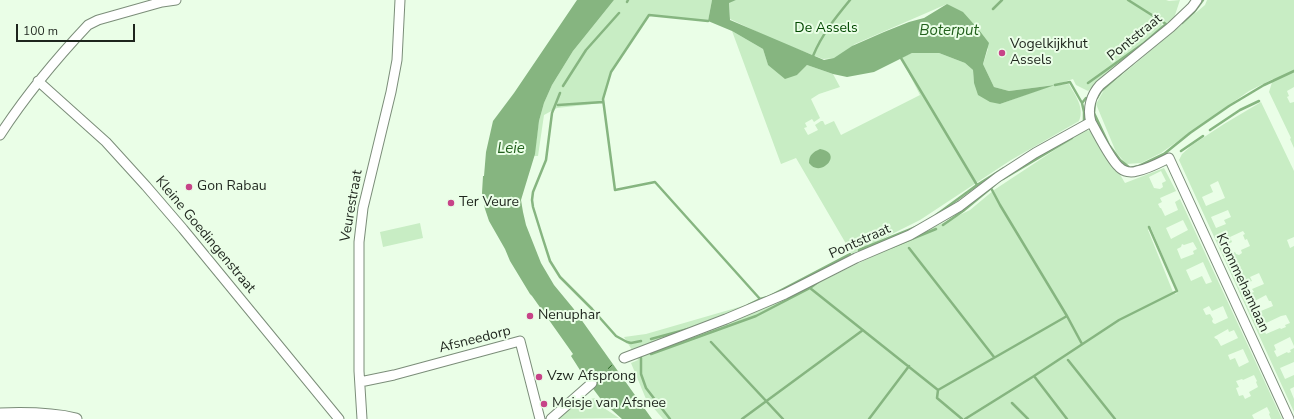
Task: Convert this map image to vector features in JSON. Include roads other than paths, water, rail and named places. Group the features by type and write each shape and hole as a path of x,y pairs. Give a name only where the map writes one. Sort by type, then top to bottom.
{"street":[{"path":"0,135 18,107 38,81 88,25 105,18 162,2 176,0"},
{"name":"Veurestraat","path":"362,419 358,259 360,227 397,60 400,0"},
{"name":"Pontstraat","path":"624,358 726,319 785,294 856,258 910,235 960,206 998,177 1035,153 1091,122 1089,116 1092,97 1100,85 1171,27 1192,7 1197,0"},
{"name":"Kleine Goedingenstraat","path":"38,81 101,137 131,170 183,229 339,419"},
{"name":"Krommehamlaan","path":"1091,122 1114,160 1119,167 1124,170 1130,172 1137,171 1169,158 1289,419"},
{"name":"Afsneedorp","path":"360,382 394,375 520,342 540,419"},
{"path":"551,419 592,384"},
{"path":"0,414 31,413 65,416 76,419"}],"water":[{"name":"Leie","path":"577,0 614,0 573,51 552,85 544,103 539,121 535,154 521,200 523,212 526,225 541,263 554,285 573,308 652,419 622,419 603,402 585,378 571,356 573,354 530,294 510,261 489,221 482,193 486,152 493,121 514,93"},
{"name":"Boterput","path":"712,0 736,0 729,3 730,20 824,60 834,58 852,46 884,32 924,18 947,4 963,12 989,43 983,64 994,87 1009,91 1055,85 1000,104 990,102 978,95 974,83 973,70 965,63 939,53 912,53 874,72 847,77 807,65 797,75 785,79 768,65 763,49 732,31 708,21"},
{"path":"820,149 827,151 830,155 830,159 828,164 819,168 814,167 809,163 813,153"}],"waterway":[{"path":"813,56 825,33 850,0"},
{"path":"993,9 1002,0"},
{"path":"1088,83 1144,43 1166,24 1128,0"},
{"path":"1182,23 1194,12 1203,0"},
{"path":"563,86 586,50 619,13"},
{"path":"708,21 649,15 611,72 603,99 615,190 655,182 760,299 768,297 850,254"},
{"path":"901,58 977,185 936,215"},
{"path":"1097,98 1101,91 1132,64"},
{"path":"1095,102 1094,113 1109,145 1120,160 1130,168 1139,166 1164,154 1190,133 1229,106 1264,85 1294,71"},
{"path":"1055,85 1070,82 1082,103 1086,98"},
{"path":"560,93 552,113 546,160 533,192 532,200 550,261 560,277 616,336 631,343 641,341"},
{"path":"1210,130 1240,110 1259,101"},
{"path":"558,105 603,102"},
{"path":"1082,103 1084,121"},
{"path":"1181,151 1203,136"},
{"path":"1003,179 1072,138"},
{"path":"977,185 1004,168"},
{"path":"995,184 991,188 1000,205 1067,316 1082,344"},
{"path":"943,225 991,188"},
{"path":"859,250 916,227"},
{"path":"965,419 1119,320 1177,291 1149,227"},
{"path":"892,247 936,229"},
{"path":"909,248 994,357"},
{"path":"810,288 818,282"},
{"path":"651,354 756,316 810,288 938,390"},
{"path":"748,305 760,299"},
{"path":"962,419 937,398 938,390 1067,316"},
{"path":"651,339 688,329"},
{"path":"742,419 863,330"},
{"path":"711,342 783,419"},
{"path":"641,358 641,374 646,388 670,419"},
{"path":"1068,360 1115,419"},
{"path":"869,419 909,366"},
{"path":"1034,376 1067,419"},
{"path":"1012,403 1028,419"}],"place":[{"name":"Vogelkijkhut Assels","path":"1002,53"},
{"name":"Gon Rabau","path":"189,187"},
{"name":"Ter Veure","path":"451,203"},
{"name":"Nenuphar","path":"530,316"},
{"name":"Vzw Afsprong","path":"539,377"},
{"name":"Meisje van Afsnee","path":"544,404"}],"park label":[{"name":"De Assels","path":"826,29"}]}
